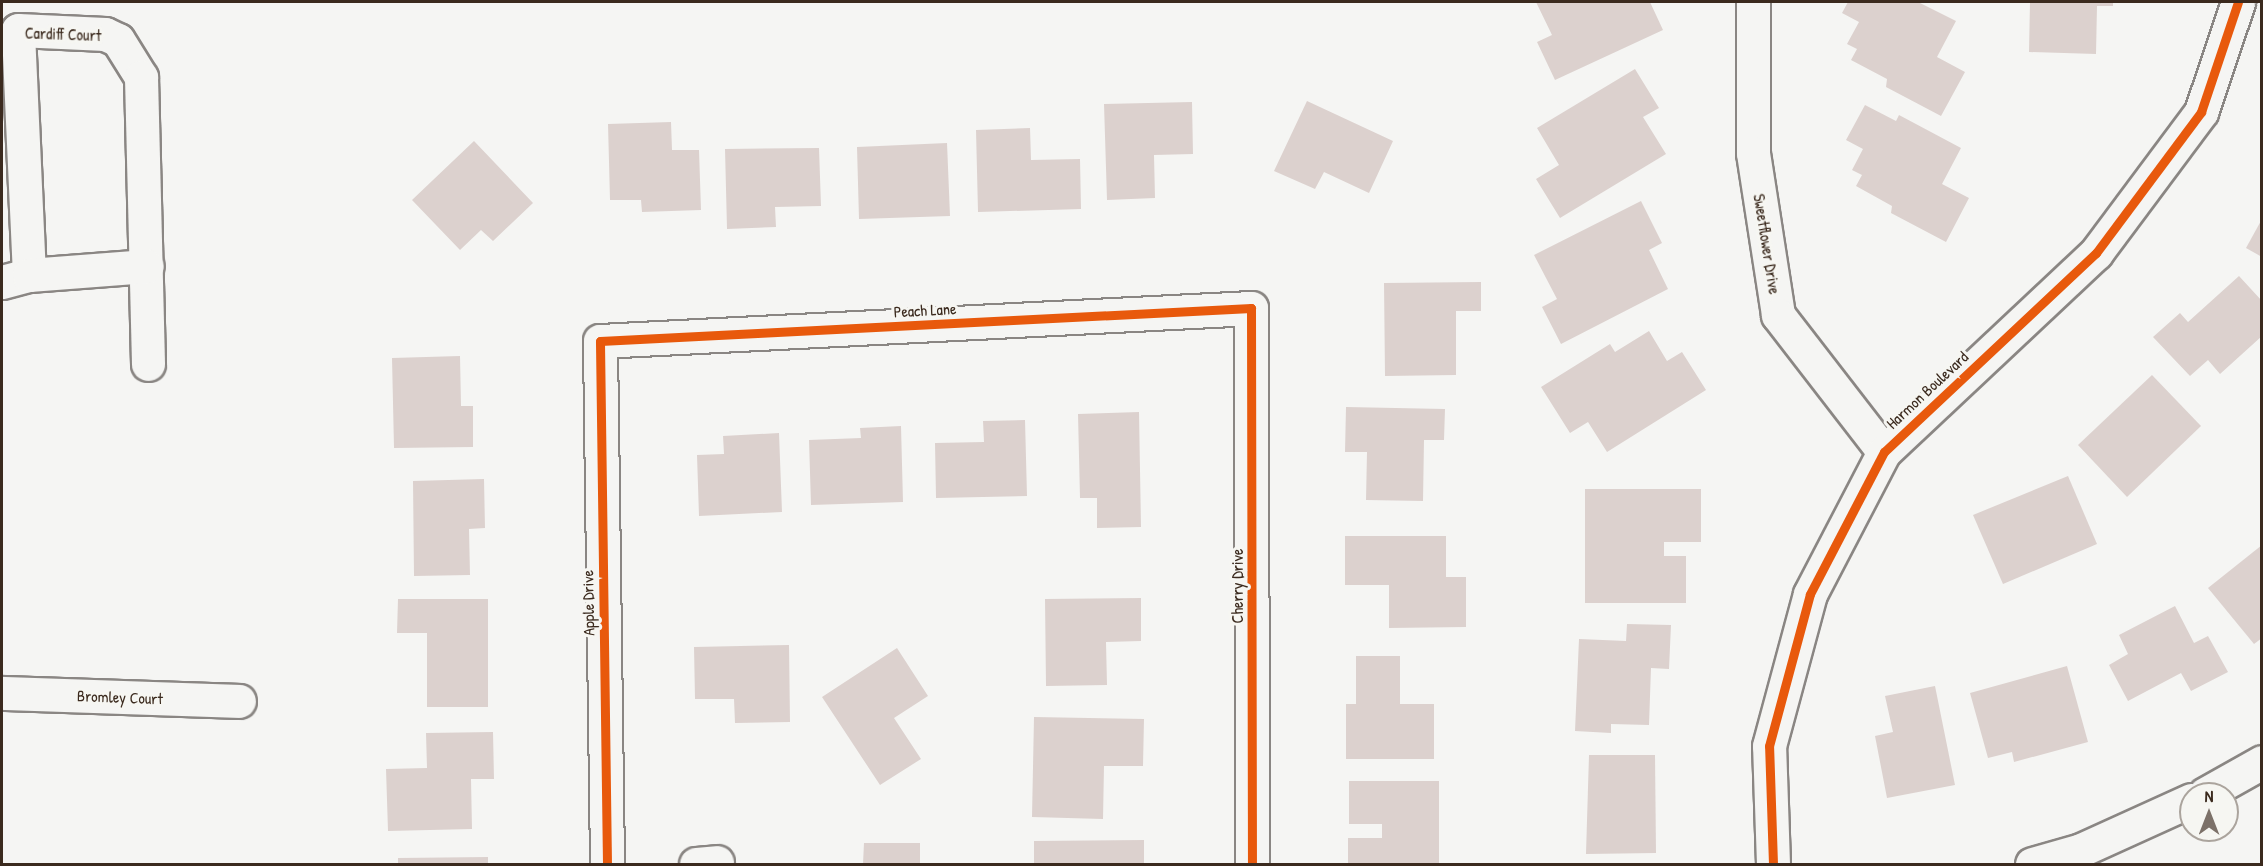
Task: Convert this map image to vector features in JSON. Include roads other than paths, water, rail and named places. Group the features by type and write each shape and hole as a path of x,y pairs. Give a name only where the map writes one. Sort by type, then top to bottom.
{"street":[{"name":"Sweetflower Drive","path":"1753,2 1753,153 1778,315 1884,452"},
{"name":"Harmon Boulevard","path":"1773,864 1769,746 1810,594 1884,452 2096,253 2201,112 2238,2"},
{"name":"Cardiff Court","path":"147,266 15,279 18,30 105,34 118,40 130,54 141,77 147,266 148,364"},
{"name":"Peach Lane","path":"600,341 1251,308"},
{"name":"Cherry Drive","path":"1251,308 1252,864"},
{"name":"Apple Drive","path":"600,341 607,864"},
{"name":"Bromley Court","path":"2,693 239,700"},
{"path":"2226,782 2262,762"},
{"path":"2031,864 2081,850 2179,805"}]}
